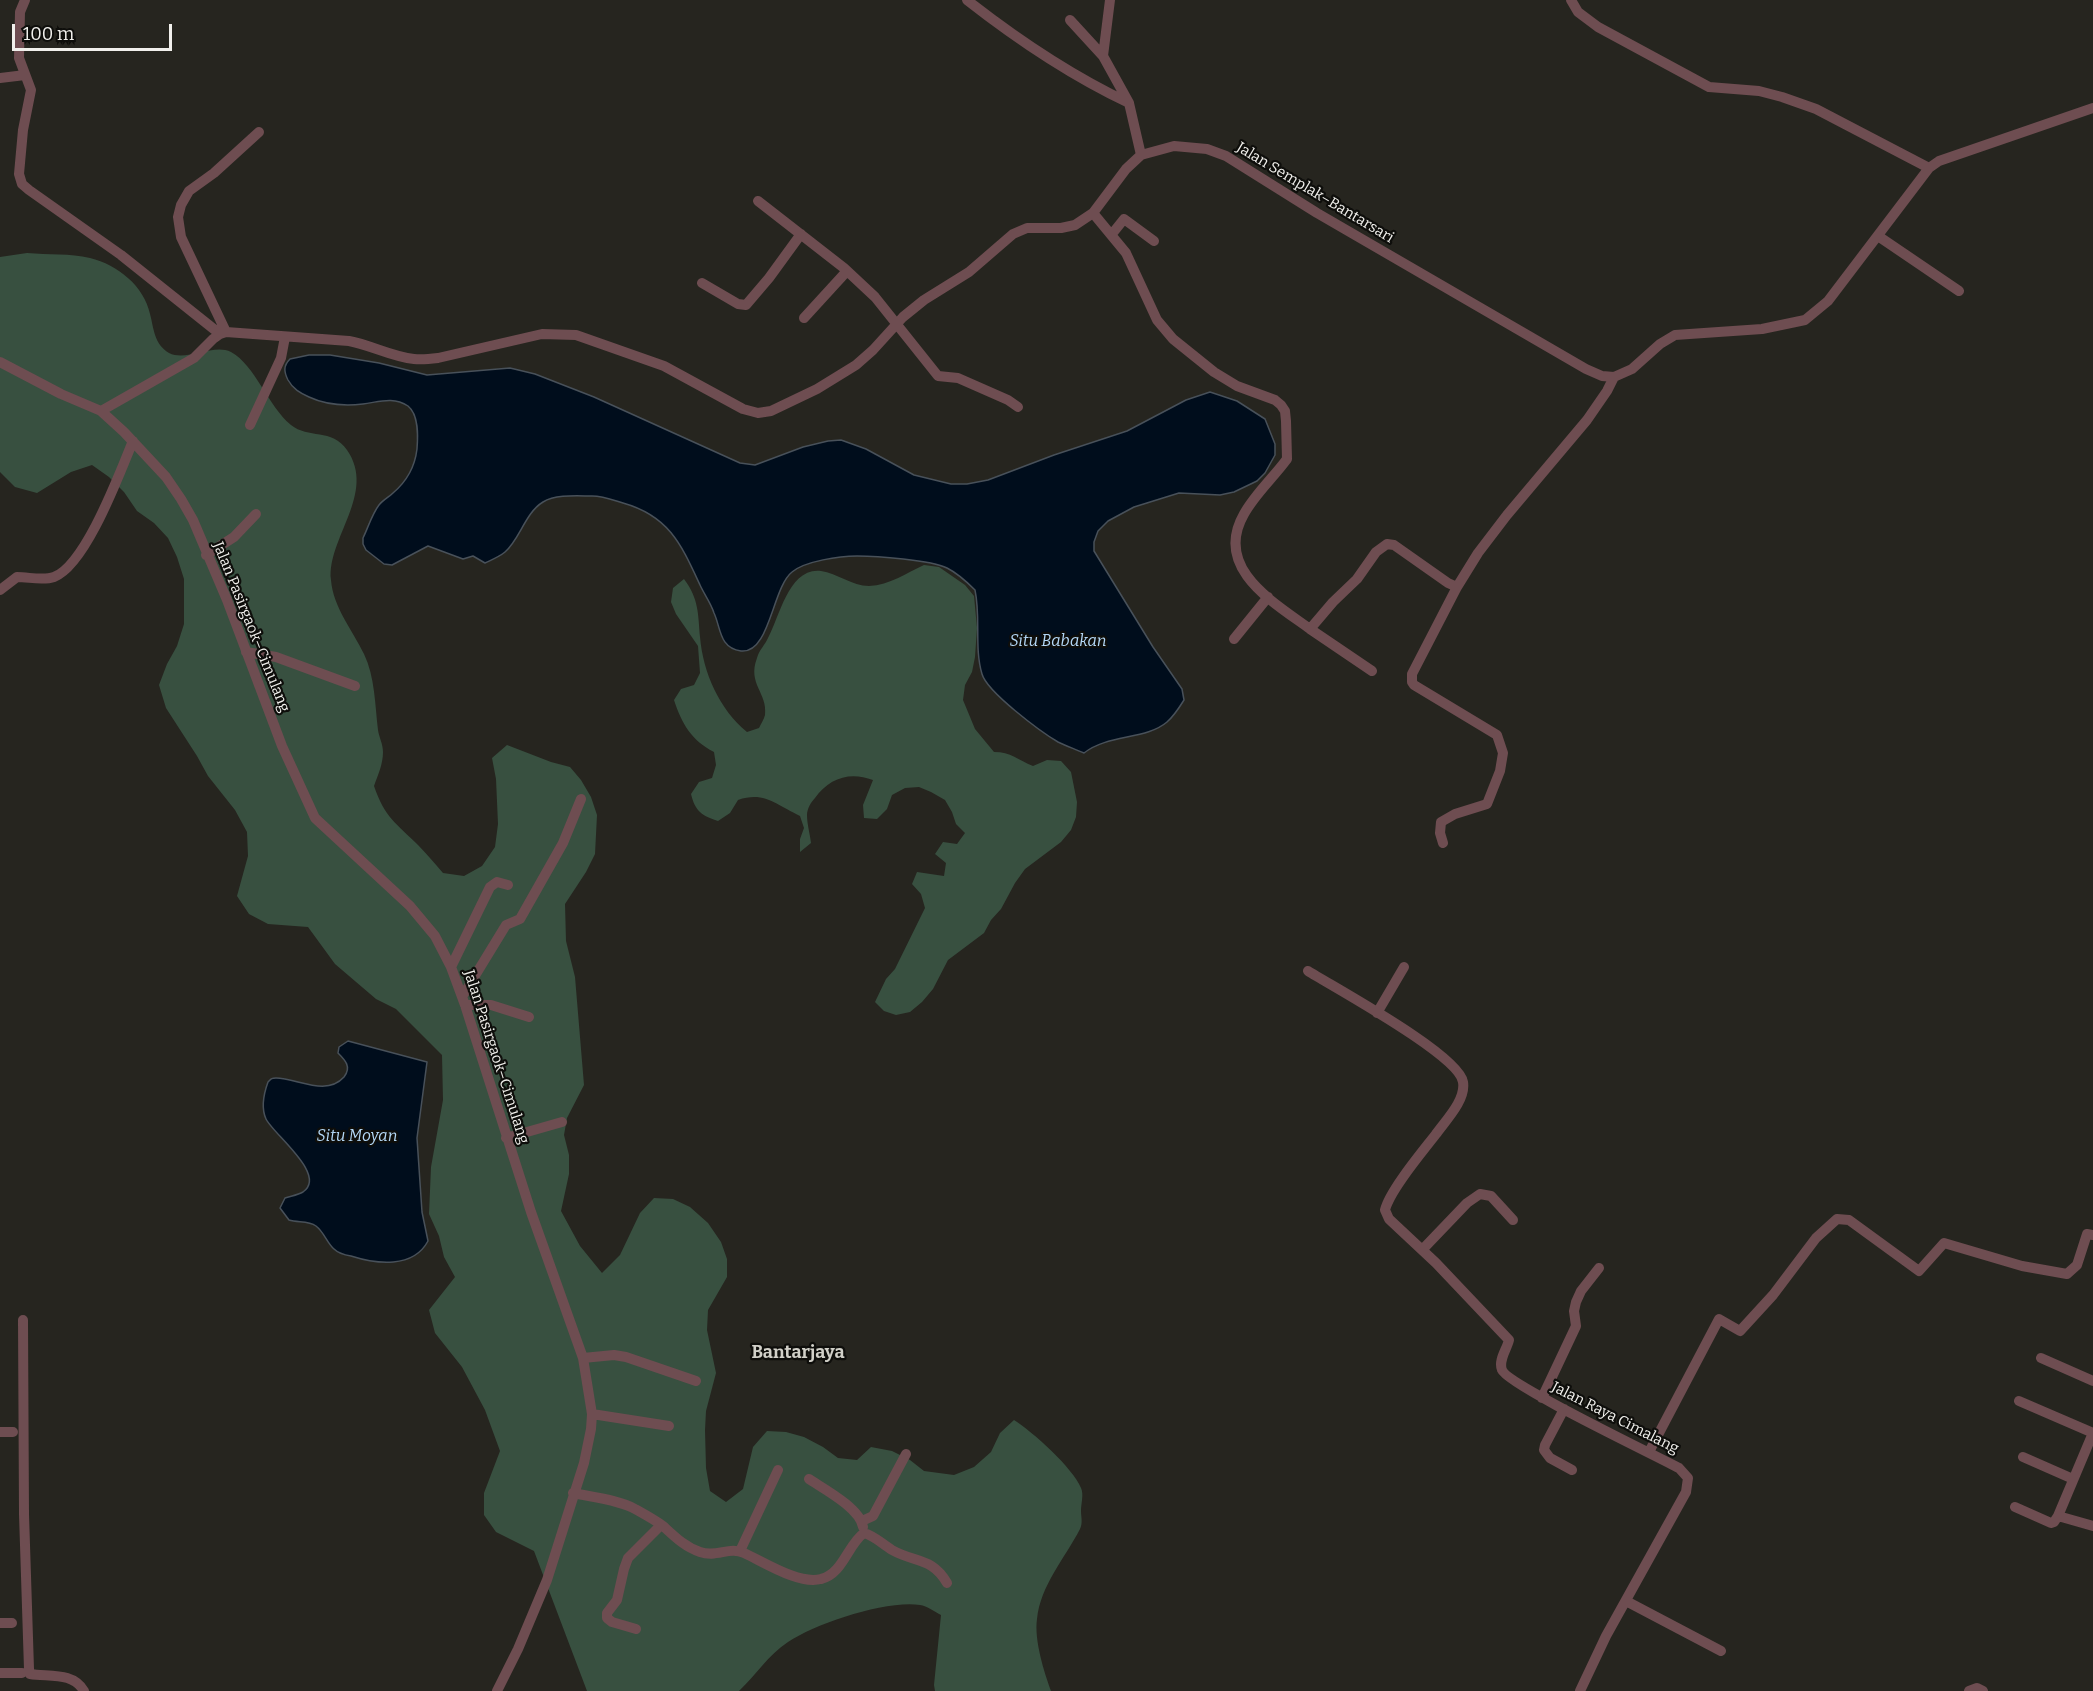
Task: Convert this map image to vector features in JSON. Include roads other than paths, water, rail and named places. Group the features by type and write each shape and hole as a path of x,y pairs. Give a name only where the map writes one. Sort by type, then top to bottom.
{"street":[{"path":"25,0 20,12 19,58 31,90 23,130 19,174 22,184 121,255 223,333 285,340 350,341 401,357 422,360 542,334 576,334 664,366 743,409 758,413 789,404 838,377 873,350 895,324 924,300 969,272 1013,234 1027,228 1061,228 1075,225 1093,213 1126,169 1141,155 1129,103 1103,56 1070,20"},
{"path":"967,0 1062,68 1129,103"},
{"path":"1103,56 1110,0"},
{"path":"1571,0 1578,12 1598,27 1709,87 1759,91 1805,105 1929,168"},
{"path":"0,78 25,75"},
{"path":"1443,843 1440,833 1441,822 1455,814 1487,804 1500,771 1503,753 1497,735 1414,685 1412,682 1414,668 1457,586 1495,530 1587,420 1614,377 1632,369 1660,344 1675,335 1762,329 1805,320 1828,301 1929,168 1939,161 2093,108"},
{"path":"223,333 181,237 178,217 181,205 189,191 214,173 259,132"},
{"name":"Jalan Semplak–Bantarsari","path":"1141,155 1174,146 1207,149 1226,156 1317,213 1586,369 1602,376 1614,377"},
{"path":"758,201 847,271 875,297 938,376 958,378 1008,400 1018,407"},
{"path":"1093,213 1126,253 1157,320 1168,334 1214,372 1237,386 1275,400 1285,411 1287,459 1248,508 1237,529 1234,543 1236,555 1242,571 1268,597 1310,629 1372,670"},
{"path":"1112,234 1124,219 1154,242"},
{"path":"702,283 738,304 746,305 801,234"},
{"path":"1878,236 1959,291"},
{"path":"804,318 847,271"},
{"path":"101,411 194,358 223,333"},
{"path":"250,425 280,358 285,340"},
{"name":"Jalan Pasirgaok–Cimulang","path":"0,362 61,394 101,411 133,441 165,477 193,520 227,600 282,746 315,818 410,906 435,936 451,967 506,1138 583,1358 592,1414 584,1463 547,1580 518,1649 497,1691"},
{"path":"0,590 17,577 47,579 57,576 72,562 104,512 133,441"},
{"path":"206,555 234,537 256,514"},
{"path":"1310,629 1357,579 1376,552 1386,543 1394,545 1448,583 1457,586"},
{"path":"1234,639 1268,597"},
{"path":"246,652 276,657 355,686"},
{"path":"529,1017 491,1005 463,1001 506,926 520,920 563,843 581,799"},
{"path":"451,967 490,886 497,882 508,885"},
{"path":"1377,1013 1404,967"},
{"path":"1308,971 1417,1037 1458,1071 1463,1079 1462,1094 1451,1114 1386,1205 1386,1214 1389,1219 1422,1250 1467,1203 1480,1194 1491,1196 1514,1220"},
{"path":"506,1138 562,1122"},
{"path":"1649,1452 1719,1319 1740,1331 1773,1295 1816,1238 1838,1219 1849,1220 1919,1271 1944,1243 2022,1266 2067,1274 2077,1265 2087,1234 2093,1235"},
{"name":"Jalan Raya Cimalang","path":"1422,1250 1509,1340 1500,1363 1505,1375 1542,1398 1683,1470 1688,1478 1688,1487 1606,1636 1580,1691"},
{"path":"1542,1398 1576,1326 1574,1311 1576,1302 1581,1291 1599,1268"},
{"path":"24,1320 24,1514 29,1670 30,1674 70,1678 80,1684 84,1691"},
{"path":"583,1358 626,1357 696,1381"},
{"path":"2041,1358 2093,1382"},
{"path":"2015,1507 2051,1523 2054,1522 2093,1433 2019,1401"},
{"path":"1564,1409 1544,1450 1550,1458 1572,1470"},
{"path":"592,1414 669,1426"},
{"path":"0,1432 13,1432"},
{"path":"862,1521 873,1516 906,1454"},
{"path":"2023,1457 2073,1479"},
{"path":"740,1551 778,1470"},
{"path":"809,1479 854,1510 862,1521 864,1533"},
{"path":"573,1493 633,1507 661,1525 677,1540 702,1553 712,1556 727,1551 740,1551 755,1560 811,1580 822,1579 838,1568 852,1544 864,1533"},
{"path":"2058,1516 2093,1527"},
{"path":"636,1629 612,1622 607,1618 607,1613 617,1600 628,1558 661,1525"},
{"path":"864,1533 872,1535 896,1552 932,1565 947,1583"},
{"path":"1626,1601 1721,1651"},
{"path":"0,1623 12,1623"},
{"path":"0,1673 22,1673"},
{"path":"1969,1691 1977,1688 1983,1691"}],"water":[{"name":"Situ Babakan","path":"309,355 330,355 379,363 427,375 510,368 535,374 594,397 740,463 755,465 803,447 841,440 866,449 914,475 951,484 967,484 988,480 1127,431 1186,400 1210,392 1237,401 1265,419 1275,444 1275,455 1265,473 1257,481 1234,492 1220,495 1179,493 1134,507 1108,521 1098,531 1094,551 1153,647 1182,689 1184,700 1172,717 1158,728 1104,743 1084,753 1058,742 1040,730 1004,701 986,682 978,653 978,611 975,590 954,572 939,565 903,559 857,556 832,558 798,568 785,580 765,632 751,649 741,651 728,646 725,642 711,606 672,534 652,516 604,497 567,496 548,499 527,519 510,547 485,563 473,556 463,559 428,546 392,565 384,564 366,550 363,538 379,505 402,484 412,467 417,444 417,426 414,415 408,406 397,401 386,400 356,405 336,404 315,400 303,394 290,383 285,367 290,359"},
{"name":"Situ Moyan","path":"348,1041 427,1062 417,1138 422,1212 428,1241 421,1250 404,1260 371,1261 340,1253 332,1247 316,1226 289,1220 280,1208 285,1198 303,1192 309,1185 309,1176 304,1165 266,1119 264,1100 268,1082 276,1078 320,1086 337,1083 344,1077 347,1070 345,1061 338,1053 339,1047"}],"district":[{"name":"Bantarjaya","path":"798,1353"}]}
